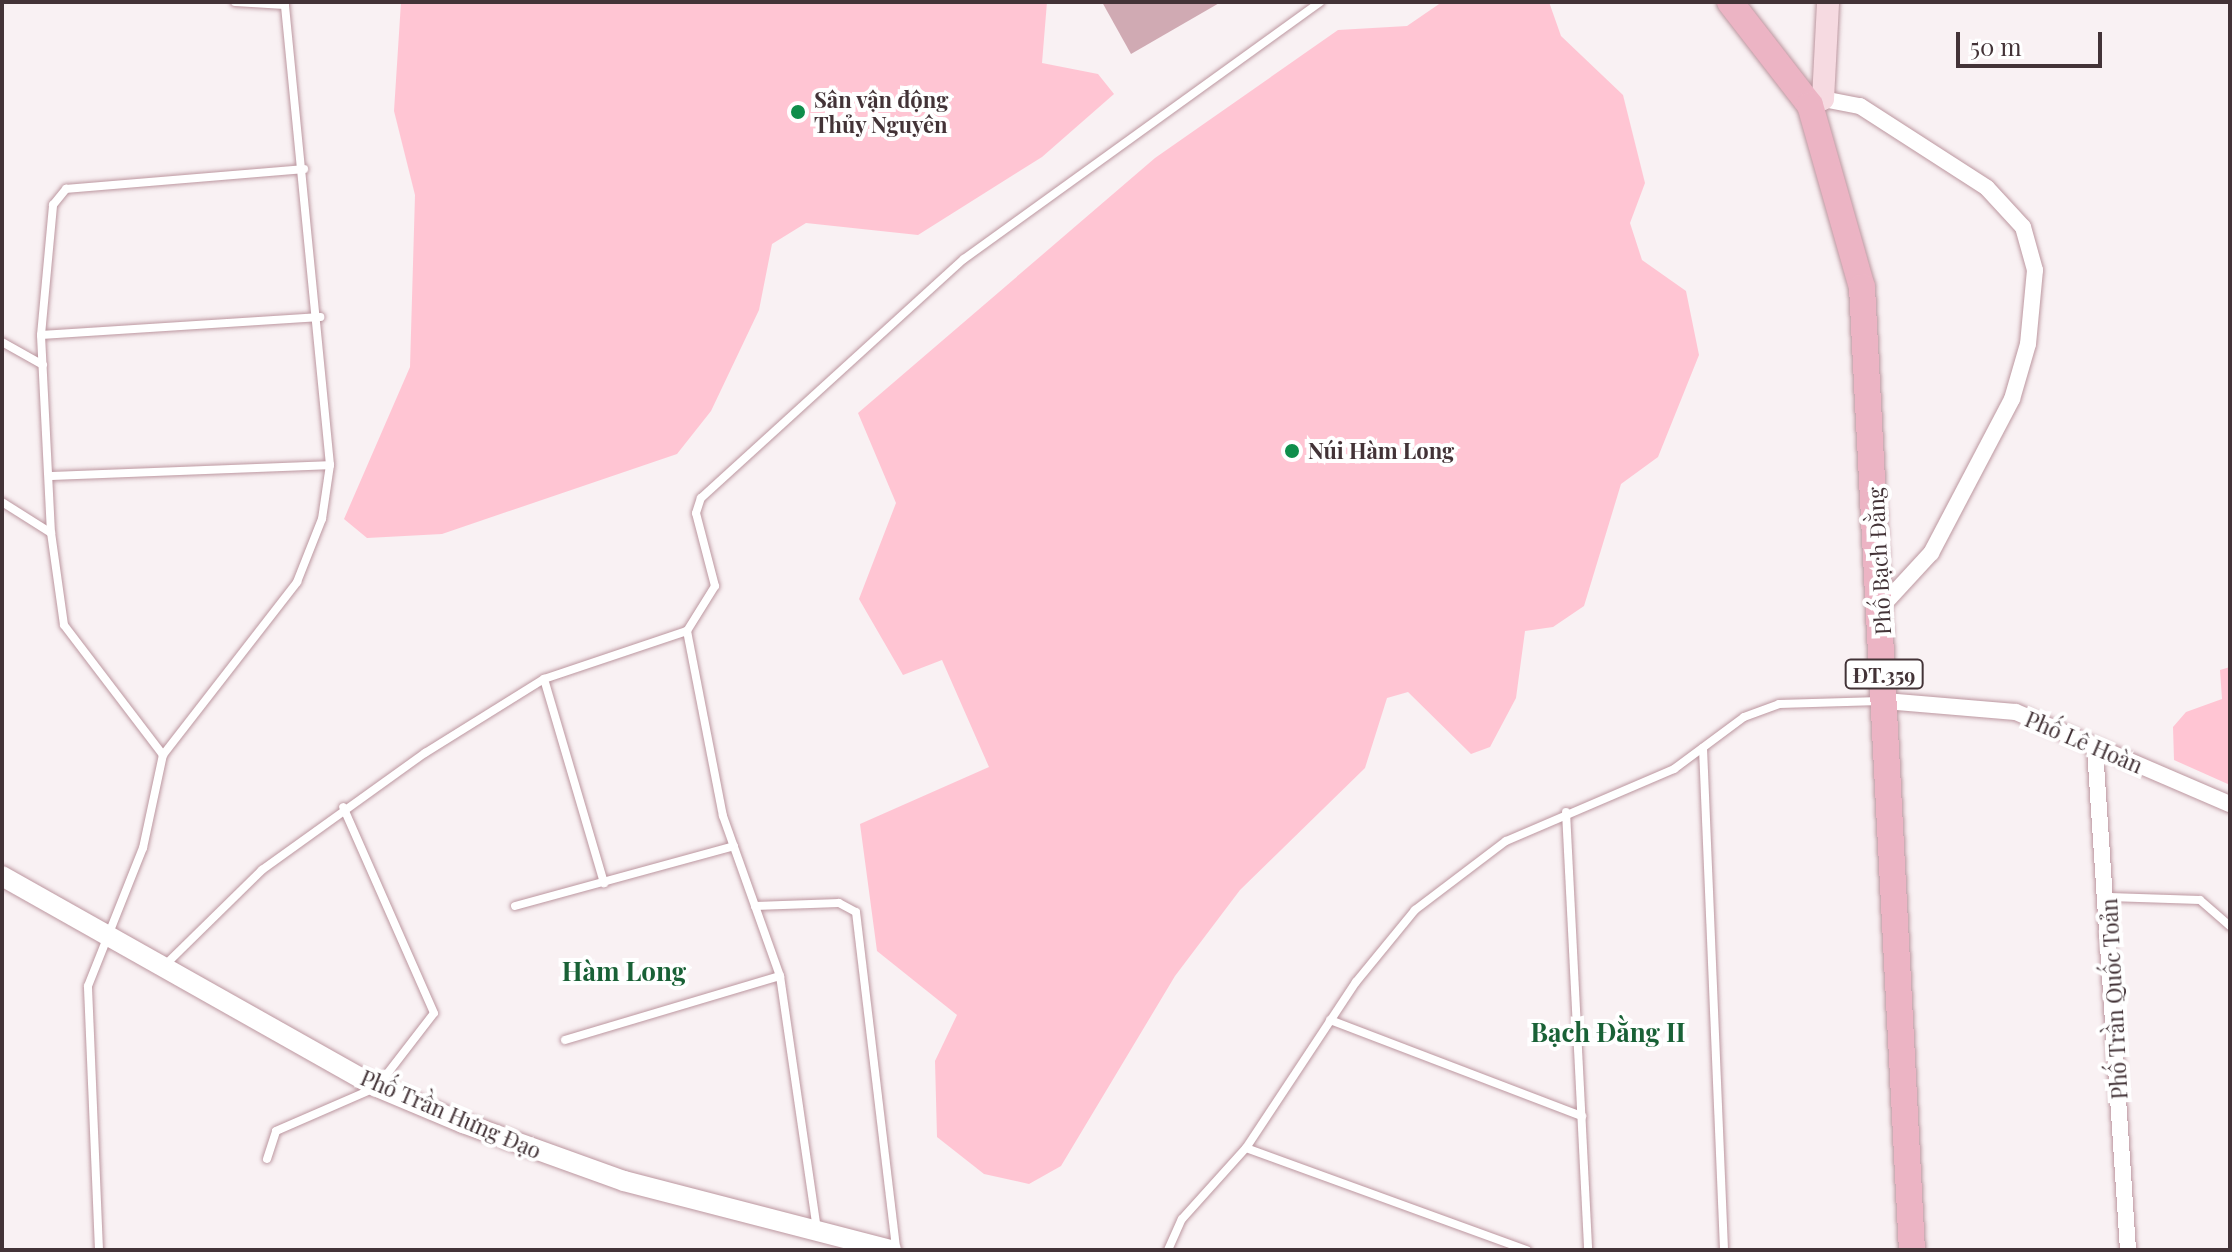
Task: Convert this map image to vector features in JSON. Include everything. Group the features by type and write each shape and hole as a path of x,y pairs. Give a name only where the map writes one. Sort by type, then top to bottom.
{"main road":[{"name":"Phố Bạch Đằng","path":"1730,2 1816,102 1862,287 1883,605 1912,1250"},
{"path":"1816,102 1828,2"}],"street":[{"path":"1816,102 1860,106 1987,188 2023,227 2035,270 2028,344 2012,399 1931,553 1883,605"},
{"name":"Phố Lê Hoàn","path":"1885,701 2016,712 2095,749 2230,804"},
{"name":"Phố Trần Quốc Toản","path":"2095,749 2109,897 2128,1250"},
{"name":"Phố Trần Hưng Đạo","path":"2,876 377,1087 624,1181 893,1250"}],"lane":[{"path":"99,1250 88,986 143,848 163,755 297,582 322,519 330,465 320,317 285,4 235,2"},
{"path":"162,967 262,870 343,807 544,679 687,631 715,586 696,513 701,498 964,259 1320,2"},
{"path":"163,755 64,625 51,533 41,335 57,195 304,169"},
{"path":"41,335 320,317"},
{"path":"2,342 43,365"},
{"path":"49,476 330,465"},
{"path":"2,502 51,533"},
{"path":"687,631 734,846 780,976 817,1229"},
{"path":"544,679 604,883"},
{"path":"1168,1250 1182,1219 1246,1148 1330,1020 1415,910 1506,841 1566,812 1674,769 1744,717 1779,704 1885,701"},
{"path":"1703,748 1724,1250"},
{"path":"267,1159 276,1131 377,1087 434,1009 343,807"},
{"path":"1566,812 1588,1250"},
{"path":"515,906 734,846"},
{"path":"2109,897 2200,900 2230,926"},
{"path":"755,906 839,903 856,912 893,1250"},
{"path":"565,1040 780,976"},
{"path":"1330,1020 1582,1116"},
{"path":"1246,1148 1527,1250"}],"shaded area":[{"path":"401,2 1047,2 1042,63 1098,74 1114,94 1042,157 918,235 806,223 772,244 759,310 711,411 677,454 442,534 367,538 344,519 410,367 415,195 394,111"},
{"path":"1442,2 1549,2 1561,36 1623,95 1645,183 1630,223 1642,260 1686,291 1699,355 1658,457 1621,484 1584,606 1553,627 1525,631 1516,698 1490,747 1471,754 1408,692 1387,698 1365,768 1240,890 1175,976 1061,1166 1029,1184 984,1174 937,1137 935,1061 957,1015 877,951 860,824 989,767 942,660 903,675 859,599 896,503 858,413 1155,158 1338,30 1407,26"},
{"path":"2230,667 2230,785 2174,760 2173,727 2186,712 2222,699 2220,670"}],"building":[{"path":"1102,2 1221,2 1131,54"}],"place":[{"name":"Sân vận động Thủy Nguyên","path":"798,112"},
{"name":"Núi Hàm Long","path":"1292,451"}],"district":[{"name":"Hàm Long","path":"624,971"},
{"name":"Bạch Đằng II","path":"1608,1032"}]}
